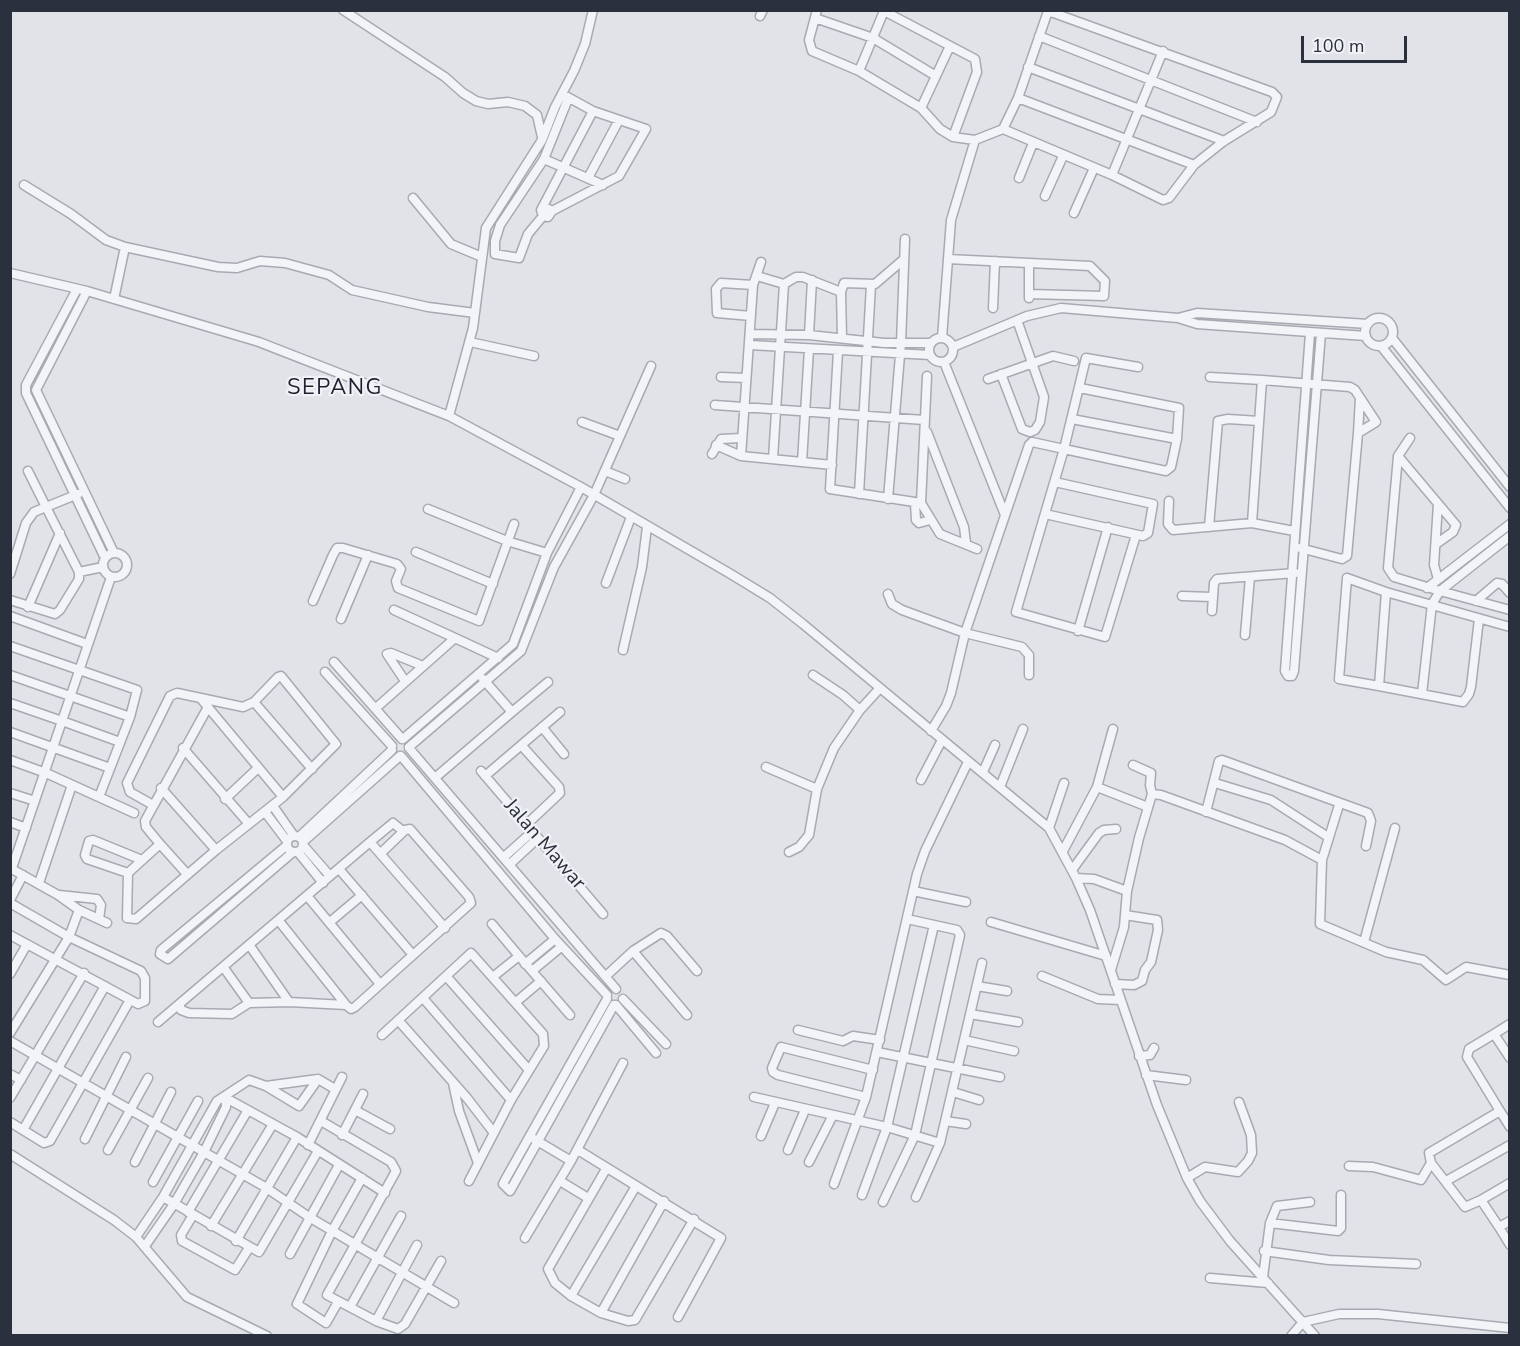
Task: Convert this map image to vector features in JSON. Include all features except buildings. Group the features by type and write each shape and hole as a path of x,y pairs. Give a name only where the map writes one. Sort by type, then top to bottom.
{"street":[{"path":"343,10 476,101 488,104 508,102 525,106 537,115 542,141"},
{"path":"565,96 593,111 646,129 621,174 603,185 541,210 543,216 528,234 519,258 495,254 495,242 500,225 544,159 565,96 590,32 593,10"},
{"path":"859,71 884,11 975,60 977,67 953,137"},
{"path":"936,76 873,38 816,14 809,40 809,47 812,51 859,71 921,108 940,129 953,137 974,142 1003,129 1018,98 1047,14 1058,13 1272,92 1277,97 1271,112 1224,141 1194,165 1169,198 1163,201 1112,175 1003,129"},
{"path":"1040,36 1257,122"},
{"path":"921,108 950,46"},
{"path":"1112,175 1162,51"},
{"path":"1028,67 1224,141"},
{"path":"449,416 476,313 488,223 542,141 565,96"},
{"path":"1018,98 1194,165"},
{"path":"548,209 564,168 593,111"},
{"path":"588,178 620,120"},
{"path":"942,338 951,220 974,142"},
{"path":"1019,178 1033,143"},
{"path":"1046,196 1063,156"},
{"path":"544,159 603,185"},
{"path":"1074,213 1094,168"},
{"path":"24,185 71,214 106,240 125,247 218,267 237,268 260,261 285,263 329,275 352,290 428,308 476,313"},
{"path":"413,198 451,244 482,257"},
{"path":"888,499 901,343 905,239"},
{"path":"114,299 125,247"},
{"path":"948,259 995,261 1029,263 1092,267 1104,280 1105,295 1029,296 1029,263"},
{"path":"842,338 841,292 846,282 871,285 882,281 903,260"},
{"path":"993,308 995,261"},
{"path":"741,456 753,285 761,262"},
{"path":"10,273 87,291 259,342 449,416 581,487 770,598 1049,828 1074,874 1106,956 1146,1075 1187,1178 1218,1225 1316,1335"},
{"path":"757,276 784,284 796,277 812,280 841,292"},
{"path":"809,335 812,280"},
{"path":"751,316 717,313 716,289 721,283 753,285"},
{"path":"773,459 784,284"},
{"path":"859,494 871,285"},
{"path":"77,289 62,316 39,371 36,387 37,395 114,553 126,559 127,568 121,576 111,577"},
{"path":"87,291 72,320 39,371 26,385 28,398 105,558 103,567"},
{"path":"953,347 1039,311 1061,308 1178,318 1197,324 1366,336"},
{"path":"1178,318 1197,313 1368,324"},
{"path":"62,316 72,320"},
{"path":"1509,487 1392,338 1392,328 1385,320 1374,319 1368,324 1366,336 1370,342 1381,346 1509,508"},
{"path":"1001,374 1022,429 1030,432 1035,430 1040,422 1044,397 1017,320"},
{"path":"1310,333 1294,531 1297,573 1294,671 1292,676 1288,676 1285,671 1297,573 1304,548 1321,333"},
{"path":"750,334 809,335 868,342 931,344 942,338 948,339 953,347 952,356 944,362 934,360 930,355 931,344"},
{"path":"1381,346 1392,338"},
{"path":"470,342 534,356"},
{"path":"750,345 930,355"},
{"path":"802,462 809,349"},
{"path":"838,351 830,489 918,504"},
{"path":"988,379 1053,356 1074,361"},
{"path":"1136,534 1105,638 1016,612 1055,482 1086,358 1138,367"},
{"path":"944,362 1005,515"},
{"path":"581,487 547,553 513,644 480,675 403,739 396,740 392,748 295,844 168,959 160,954 161,950 295,844 400,756 407,754 409,748 521,651 565,544 594,495 651,366"},
{"path":"927,376 918,504 940,534 977,549"},
{"path":"1210,376 1350,387 1376,422 1358,433"},
{"path":"721,377 746,378"},
{"path":"1252,523 1262,380"},
{"path":"930,731 946,706 951,693 965,633 1030,442 1168,471 1171,467 1177,439 1179,408 1080,388"},
{"path":"1294,547 1342,559 1347,556 1360,398"},
{"path":"716,405 864,414 896,417 925,424"},
{"path":"1209,527 1218,421 1228,418 1259,421"},
{"path":"1072,419 1177,439"},
{"path":"582,422 620,436"},
{"path":"925,424 964,526 966,543"},
{"path":"712,454 721,439 741,438"},
{"path":"1410,438 1398,456 1388,568 1394,577 1509,610"},
{"path":"716,445 741,456 832,465"},
{"path":"1398,456 1456,525 1453,532 1436,544"},
{"path":"10,600 28,607 57,613 79,579 79,572 28,471"},
{"path":"605,471 625,479"},
{"path":"1045,514 1143,536 1148,533 1153,504 1055,482"},
{"path":"10,574 26,523 34,512 84,492"},
{"path":"1169,501 1169,528 1252,523 1294,531"},
{"path":"1438,504 1434,565 1438,579"},
{"path":"428,509 507,541 547,553"},
{"path":"566,517 576,524"},
{"path":"606,583 632,517"},
{"path":"313,601 337,548 368,555 399,566 396,581 398,588 473,620 482,618 514,524"},
{"path":"1422,694 1432,604 1440,591 1503,538 1509,524"},
{"path":"622,650 642,567 647,527"},
{"path":"1078,631 1108,527"},
{"path":"28,607 60,533"},
{"path":"554,538 565,544"},
{"path":"1427,588 1451,570 1503,538"},
{"path":"416,552 493,584"},
{"path":"105,558 114,553"},
{"path":"341,619 368,555"},
{"path":"103,567 111,577"},
{"path":"79,572 103,567"},
{"path":"1451,570 1457,578"},
{"path":"1212,611 1215,580 1297,573"},
{"path":"58,895 97,900 101,905 103,921 79,910 39,883 11,868 14,851 26,828 46,773 111,577"},
{"path":"1245,635 1250,577"},
{"path":"1479,620 1471,687 1467,699 1458,702 1339,679 1347,578 1386,592 1509,627"},
{"path":"1476,601 1497,583 1503,584 1509,593"},
{"path":"1379,686 1386,592"},
{"path":"888,594 897,607 965,633 1027,650 1030,663 1029,675"},
{"path":"1182,596 1212,597"},
{"path":"394,610 498,658"},
{"path":"10,616 87,644"},
{"path":"523,617 533,621"},
{"path":"376,708 454,638"},
{"path":"10,646 137,690 130,717 99,797"},
{"path":"405,681 387,653 423,666"},
{"path":"334,662 436,777 606,976 616,989 610,990 613,1001 666,1044"},
{"path":"325,672 400,756 561,947 613,1001 656,1053"},
{"path":"10,675 130,717"},
{"path":"480,675 512,712"},
{"path":"813,675 843,694 860,710"},
{"path":"153,805 130,792 128,783 170,696 177,693 205,703 243,707 254,702 278,676 285,678 336,740 333,749 283,798 216,849 136,919 130,920 125,911 128,873 160,844"},
{"path":"436,777 548,682"},
{"path":"789,852 799,847 809,835 817,789 834,748 860,710 880,688"},
{"path":"254,702 312,769"},
{"path":"187,874 145,824 205,703"},
{"path":"205,703 283,798"},
{"path":"10,704 120,742"},
{"path":"507,860 532,832 560,793 559,787 522,746 560,712"},
{"path":"542,727 564,754"},
{"path":"1000,786 1023,729"},
{"path":"1063,851 1097,787 1113,729"},
{"path":"10,732 110,768"},
{"path":"921,780 942,740"},
{"path":"983,772 995,745"},
{"name":"Jalan Mawar","path":"522,746 483,774 603,914"},
{"path":"183,748 249,824"},
{"path":"10,760 46,773 135,813"},
{"path":"1206,812 1219,761 1222,760 1371,816 1366,846"},
{"path":"834,1184 866,1096 913,891 925,850 968,762"},
{"path":"1111,970 1120,941 1127,891 1152,794 1151,773 1133,765"},
{"path":"766,767 817,789"},
{"path":"225,798 258,768"},
{"path":"1049,828 1064,783"},
{"path":"1215,783 1271,800 1328,837"},
{"path":"39,883 72,785"},
{"path":"1097,787 1148,807"},
{"path":"161,788 216,849"},
{"path":"10,793 35,801"},
{"path":"1152,794 1161,795 1285,840 1322,860"},
{"path":"1339,805 1322,860 1320,924 1386,952 1423,960 1446,980 1466,967 1509,975"},
{"path":"269,809 323,883"},
{"path":"10,822 26,828"},
{"path":"158,1022 180,1006 391,824 395,824 403,831"},
{"path":"1364,942 1395,828"},
{"path":"279,921 346,1005 351,1009 355,1007 445,928 470,904 471,899 413,831 407,829 403,831 381,853"},
{"path":"1074,874 1099,833 1116,829"},
{"path":"128,873 87,860 85,855 89,842 93,840 142,860"},
{"path":"370,842 445,928"},
{"path":"295,844 330,876"},
{"path":"339,868 413,955"},
{"path":"10,935 26,946 84,973 140,1005 145,1001 143,973 69,937 10,901 23,874"},
{"path":"1074,874 1127,891"},
{"path":"913,891 966,902"},
{"path":"330,922 362,895"},
{"path":"308,897 380,984"},
{"path":"10,1032 69,937 79,910"},
{"path":"1115,984 1134,985 1142,981 1145,970 1151,962 1158,930 1157,920 1125,915"},
{"path":"883,1202 915,1135 960,935 957,930 907,919"},
{"path":"991,922 1106,956"},
{"path":"492,924 570,1015"},
{"path":"862,1195 887,1127 934,925"},
{"path":"606,976 633,951 657,934 664,934 697,971"},
{"path":"525,964 555,939"},
{"path":"10,974 26,946"},
{"path":"250,946 289,1002"},
{"path":"532,971 561,947"},
{"path":"633,951 687,1015"},
{"path":"382,1035 471,953 494,976 545,1040 469,1181"},
{"path":"494,976 519,956"},
{"path":"916,1197 940,1143 982,963"},
{"path":"224,968 249,1003"},
{"path":"10,1098 84,973"},
{"path":"446,976 529,1070"},
{"path":"1042,976 1098,999 1120,1000"},
{"path":"516,1002 541,981"},
{"path":"23,1130 105,986"},
{"path":"977,986 1007,991"},
{"path":"423,998 511,1100"},
{"path":"10,1122 44,1143 50,1141 130,1000"},
{"path":"613,1001 539,1142 510,1191 503,1184 613,1001"},
{"path":"180,1006 181,1010 189,1013 232,1014 249,1003 289,1002 346,1005"},
{"path":"970,1014 1018,1022"},
{"path":"398,1020 494,1133"},
{"path":"1509,1024 1469,1050 1467,1057 1509,1127"},
{"path":"798,1030 843,1041 853,1036 880,1040"},
{"path":"1494,1034 1509,1058"},
{"path":"964,1040 1014,1051"},
{"path":"10,1041 242,1173 309,1217 454,1303"},
{"path":"866,1096 777,1075 772,1068 781,1047 873,1070"},
{"path":"1139,1056 1150,1055 1154,1048"},
{"path":"877,1052 1000,1077"},
{"path":"85,1139 126,1057"},
{"path":"525,1238 578,1150 624,1063"},
{"path":"10,1074 21,1080"},
{"path":"1146,1075 1186,1080"},
{"path":"308,1145 342,1077"},
{"path":"108,1150 148,1078"},
{"path":"266,1086 318,1079 335,1089"},
{"path":"136,1237 163,1197 217,1101 226,1098 249,1080 266,1086 299,1106 318,1079"},
{"path":"453,1083 459,1111 478,1163"},
{"path":"135,1162 171,1092"},
{"path":"953,1092 979,1100"},
{"path":"342,1135 363,1094"},
{"path":"754,1097 832,1117 887,1127 940,1143"},
{"path":"226,1098 297,1137 385,1193"},
{"path":"145,1246 174,1204 204,1152 226,1107 226,1098"},
{"path":"153,1182 198,1101"},
{"path":"1187,1178 1205,1167 1238,1172 1248,1161 1252,1153 1251,1135 1239,1102"},
{"path":"761,1136 775,1103"},
{"path":"249,1110 217,1160 181,1236 183,1241 235,1270 249,1248"},
{"path":"355,1110 390,1128"},
{"path":"788,1150 805,1110"},
{"path":"1500,1111 1432,1149 1429,1153 1431,1163 1465,1207 1509,1183"},
{"path":"809,1162 832,1117"},
{"path":"321,1121 395,1165 396,1171 327,1292 338,1302 376,1322 398,1329 401,1328 441,1261"},
{"path":"945,1121 966,1124"},
{"path":"211,1226 273,1124"},
{"path":"236,1240 265,1187 297,1137"},
{"path":"530,1137 571,1161"},
{"path":"1446,1181 1509,1145"},
{"path":"578,1150 606,1169 718,1234 721,1240 678,1317"},
{"path":"163,1197 256,1252 261,1250 318,1151"},
{"path":"10,1155 114,1220 136,1237 188,1297 267,1335"},
{"path":"1348,1166 1373,1167 1421,1180 1431,1163"},
{"path":"290,1254 339,1165"},
{"path":"606,1169 548,1269 555,1284 571,1296 601,1313 627,1321 635,1320 694,1219"},
{"path":"338,1302 326,1323 297,1304 332,1230 362,1178"},
{"path":"560,1181 588,1198"},
{"path":"571,1296 636,1186"},
{"path":"1270,1223 1304,1229 1338,1231 1341,1228 1341,1195"},
{"path":"1481,1200 1509,1245"},
{"path":"601,1313 664,1201"},
{"path":"1266,1280 1264,1251 1270,1223 1277,1206 1310,1202"},
{"path":"350,1307 401,1216"},
{"path":"1499,1227 1509,1221"},
{"path":"376,1322 417,1245"},
{"path":"1264,1251 1329,1260 1416,1264"},
{"path":"1210,1278 1266,1280"},
{"path":"1290,1335 1303,1322 1324,1315 1378,1314 1509,1328"}],"district":[{"name":"SEPANG","path":"335,389"}]}
